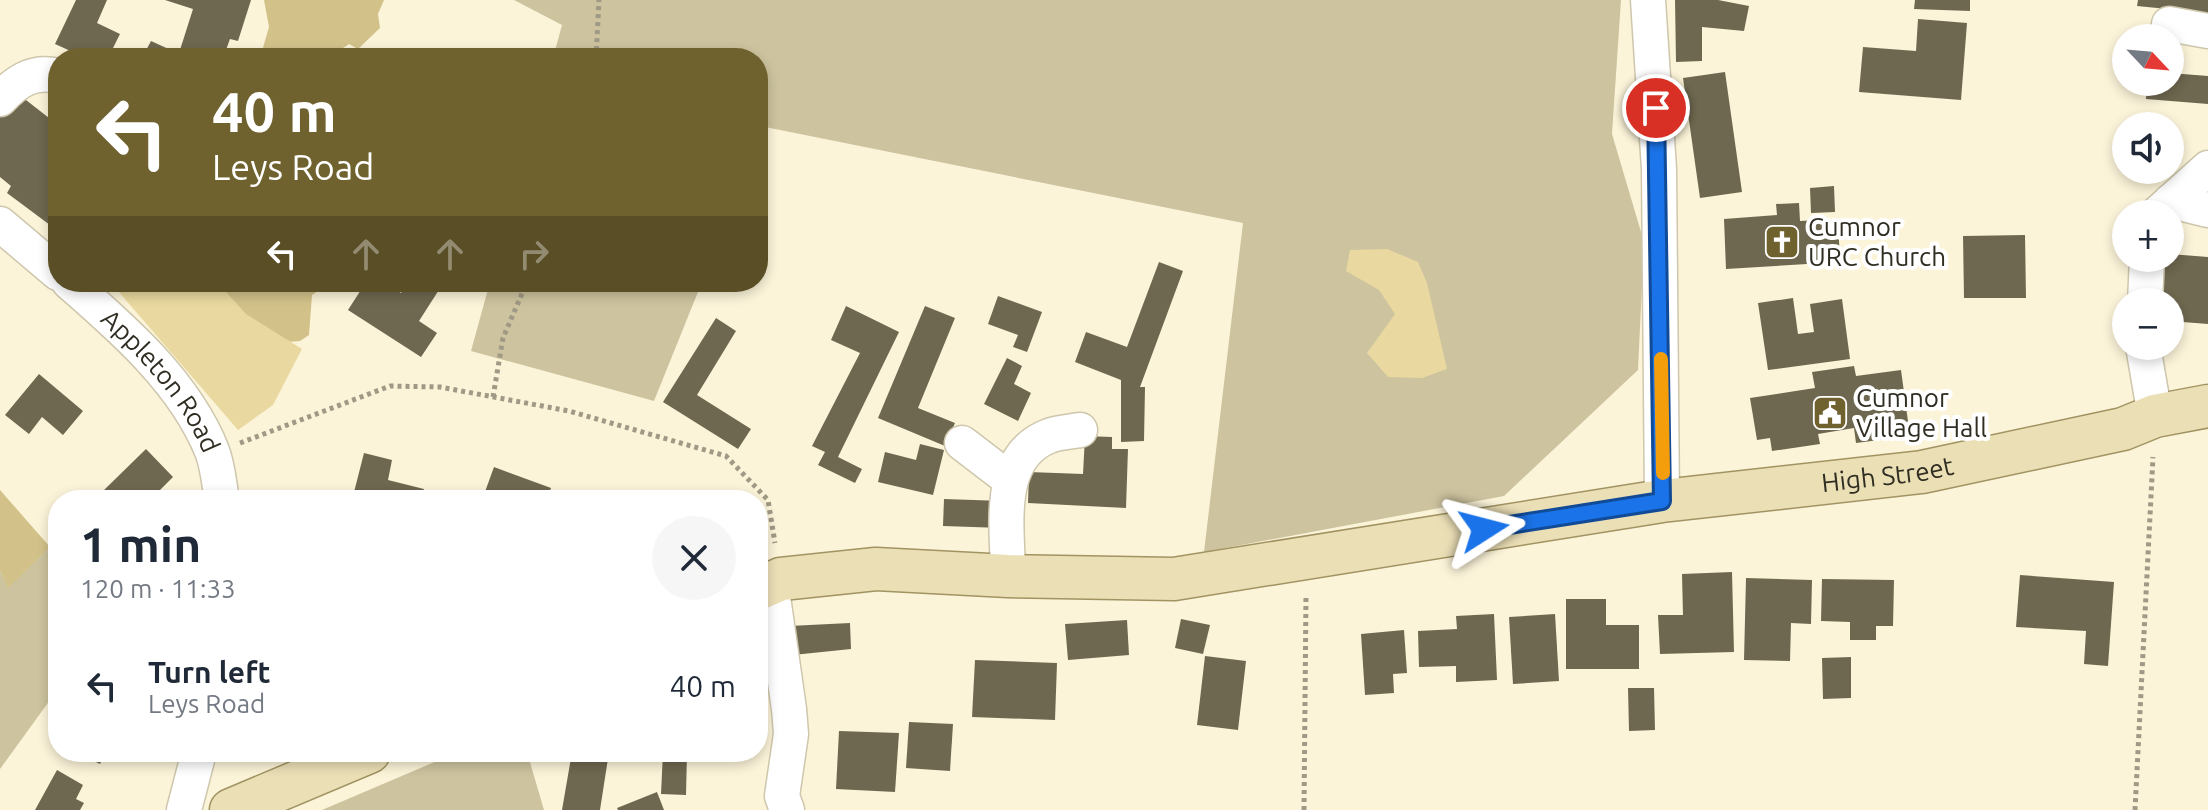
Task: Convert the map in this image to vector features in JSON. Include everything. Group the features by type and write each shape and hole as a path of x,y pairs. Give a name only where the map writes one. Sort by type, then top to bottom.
{"main road":[{"name":"High Street","path":"770,584 876,569 1008,576 1174,579 1662,501 1922,472 2123,429 2155,416 2208,406"},
{"path":"231,810 345,762"}],"street":[{"path":"1648,0 1659,169 1662,501"},
{"path":"2184,27 2208,31"},
{"path":"0,99 27,77 48,74"},
{"path":"2172,200 2208,168"},
{"path":"2184,208 2208,210"},
{"path":"0,224 48,265"},
{"name":"Appleton Road","path":"89,292 143,350 180,398 213,454 220,490"},
{"path":"2145,360 2155,416"},
{"path":"1008,576 1009,479 1016,464 1048,436 1080,430"},
{"path":"962,443 1009,479"},
{"path":"770,584 791,734 782,796 787,810"},
{"path":"184,810 196,762"}],"path":[{"path":"597,48 599,0"},
{"path":"493,397 503,338 523,292"},
{"path":"213,454 390,386 440,387 569,411 726,456 758,490"},
{"path":"2135,810 2155,416"},
{"path":"768,500 770,584"},
{"path":"1304,810 1306,558"}],"shaded area":[{"path":"264,0 384,0 378,14 380,28 359,48 349,44 343,48 263,48 269,27"},
{"path":"514,0 1621,0 1612,134 1644,242 1638,370 1504,496 1204,552 1243,223 768,128 768,48 556,48 562,25"},
{"path":"1387,249 1418,262 1427,283 1447,369 1422,378 1388,377 1367,353 1395,314 1379,290 1346,271 1350,250"},
{"path":"119,292 226,292 246,314 302,349 273,405 238,430"},
{"path":"204,292 316,292 312,295 309,335 300,341 262,344"},
{"path":"487,292 698,292 654,401 471,351"},
{"path":"0,490 48,545 48,549 8,588 0,570"},
{"path":"48,549 48,703 0,769 0,570 8,587"},
{"path":"435,762 530,762 544,810 322,810"}],"building":[{"path":"76,0 107,0 97,23 120,34 113,48 64,48 55,44"},
{"path":"165,0 251,0 238,41 230,39 227,48 181,48 193,9"},
{"path":"1675,0 1718,0 1749,6 1744,31 1702,27 1702,61 1676,62"},
{"path":"1915,0 1970,0 1970,11 1914,9"},
{"path":"2138,0 2208,0 2208,13 2137,6"},
{"path":"1918,19 1967,23 1961,100 1859,92 1863,47 1916,51"},
{"path":"151,41 166,48 147,48"},
{"path":"1725,72 1742,192 1700,198 1683,78"},
{"path":"2184,74 2208,76 2208,104 2146,99 2146,96 2184,96"},
{"path":"17,93 48,117 48,224 7,193 11,186 0,177 0,115"},
{"path":"1834,186 1835,212 1811,213 1810,188"},
{"name":"Cumnor URC Church","path":"1799,203 1800,221 1838,219 1840,262 1726,269 1724,219 1777,215 1776,204"},
{"path":"2025,235 2026,298 1964,298 1963,236"},
{"path":"2184,255 2208,257 2208,324 2184,322 2184,288 2161,288 2163,272 2184,272"},
{"path":"1159,262 1183,271 1140,387 1145,387 1144,441 1121,442 1121,380 1075,362 1086,332 1127,347"},
{"path":"360,292 438,292 419,321 437,333 421,357 348,310"},
{"path":"998,296 1042,312 1027,352 1013,347 1018,335 988,324"},
{"path":"1793,298 1798,334 1814,332 1810,304 1842,299 1850,359 1768,370 1758,303"},
{"path":"846,306 899,332 838,457 862,469 855,483 818,465 825,452 812,446 860,353 831,340"},
{"path":"925,306 955,318 918,408 955,423 945,446 878,418"},
{"path":"716,318 736,331 697,395 751,429 738,449 663,402"},
{"path":"1007,358 1022,366 1014,384 1031,393 1018,421 984,404"},
{"name":"Cumnor Village Hall","path":"1854,366 1856,376 1901,370 1910,436 1856,443 1854,428 1818,434 1820,444 1772,451 1770,438 1757,440 1750,398 1815,388 1812,372"},
{"path":"39,374 83,411 63,435 42,417 29,434 5,415"},
{"path":"1085,436 1112,437 1112,449 1128,449 1126,508 1028,503 1029,472 1083,474"},
{"path":"920,444 944,450 933,495 878,482 885,452 916,460"},
{"path":"146,449 173,477 160,490 104,490"},
{"path":"364,453 392,460 388,480 424,489 424,490 355,490"},
{"path":"494,467 551,488 550,490 486,490"},
{"path":"944,499 1003,501 1002,528 943,526"},
{"path":"1732,572 1734,652 1660,654 1658,615 1683,615 1682,574"},
{"path":"2020,575 2114,582 2108,666 2084,664 2086,631 2016,627"},
{"path":"1746,578 1812,580 1811,624 1791,623 1790,661 1744,660"},
{"path":"1822,579 1894,580 1893,626 1876,626 1876,640 1850,640 1850,622 1821,621"},
{"path":"1566,599 1606,599 1606,625 1639,625 1639,669 1566,669"},
{"path":"1494,614 1497,680 1456,682 1456,666 1419,667 1418,631 1457,629 1456,616"},
{"path":"1555,614 1559,681 1513,684 1509,617"},
{"path":"1181,619 1210,625 1203,654 1175,648"},
{"path":"1127,620 1129,655 1068,660 1065,624"},
{"path":"850,623 851,649 793,655 789,626"},
{"path":"1404,630 1407,673 1393,674 1394,693 1365,695 1361,634"},
{"path":"1205,656 1246,661 1238,730 1197,725"},
{"path":"1851,657 1851,698 1823,699 1822,658"},
{"path":"975,660 1057,663 1055,720 972,717"},
{"path":"1628,688 1654,688 1655,730 1629,731"},
{"path":"909,722 953,724 950,771 906,768"},
{"path":"839,731 899,733 895,792 836,789"},
{"path":"570,762 607,762 600,810 562,810"},
{"path":"663,762 687,762 686,795 661,794"},
{"path":"57,770 83,785 76,799 84,803 80,810 35,810"},
{"path":"657,792 664,810 617,808"}],"slow traffic":[{"path":"1661,359 1663,473"}],"place":[{"name":"Cumnor URC Church","path":"1782,242"},
{"name":"Cumnor Village Hall","path":"1830,413"}],"route":[{"path":"1484,529 1662,501 1656,108"}]}
